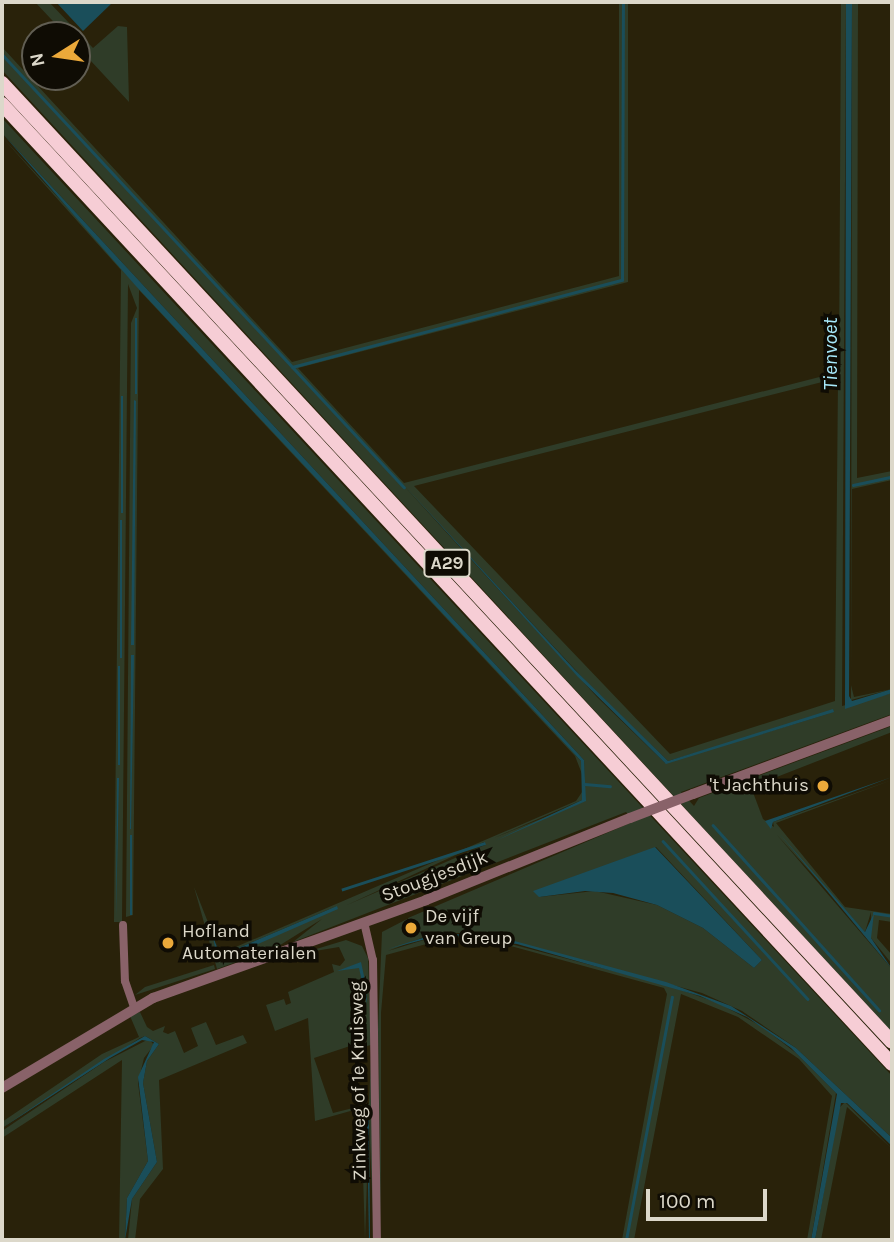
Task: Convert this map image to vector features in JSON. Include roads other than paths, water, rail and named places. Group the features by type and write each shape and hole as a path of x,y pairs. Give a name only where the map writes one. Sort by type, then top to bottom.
{"highway":[{"name":"A29","path":"2,83 892,1042"},
{"name":"A29","path":"2,104 892,1064"}],"street":[{"name":"Stougjesdijk","path":"2,1088 134,1007 892,720"},
{"name":"Zinkweg of 1e Kruisweg","path":"364,922 373,960 377,1240"},
{"path":"123,925 125,981 134,1007"}],"water":[{"path":"56,2 112,3 91,23 91,21 74,21"},
{"path":"846,2 852,2 849,696 852,701 892,689 892,693 845,709"},
{"path":"2,133 584,760 586,801 495,841 582,800 581,761 135,285"},
{"path":"135,318 137,318 137,394"},
{"path":"121,396 123,396 123,513"},
{"path":"134,400 134,645 131,645"},
{"path":"403,484 575,670 668,761 833,709 834,712 666,764 578,677"},
{"path":"120,520 122,520 122,658"},
{"path":"131,655 134,655 130,829"},
{"path":"118,666 120,666 120,765"},
{"path":"892,777 773,822 771,829 765,821"},
{"path":"117,778 119,778 116,919"},
{"path":"779,833 865,932 874,913 871,938 892,969"},
{"path":"130,835 132,835 132,915"},
{"path":"485,842 486,845 342,892 341,889"},
{"path":"655,847 762,960 754,968 703,928 657,905 613,893 585,891 539,897 533,891"},
{"path":"337,906 338,909 242,951 221,957 216,953 213,937 220,954 224,954"},
{"path":"438,933 500,937 666,982 731,1006 796,1048 892,1138 892,1146 847,1103 841,1103 815,1240 811,1240 837,1094 791,1048 747,1017 700,996 517,944 445,934 388,949"},
{"path":"361,962 367,1004 359,968 337,971"},
{"path":"145,1036 159,1044 147,1061 143,1083 157,1162 132,1199 125,1240 127,1198 148,1161 138,1077 154,1042 142,1040 110,1058 2,1128 104,1059"},
{"path":"369,1118 370,1240 369,1240"}],"waterway":[{"path":"292,367 622,280 623,2"},
{"path":"2,54 404,487"},
{"path":"853,485 892,477"},
{"path":"585,784 610,786"},
{"path":"713,825 879,1010"},
{"path":"663,841 808,999"},
{"path":"874,913 892,916"},
{"path":"626,1240 672,997"}],"place":[{"name":"'t Jachthuis","path":"823,786"},
{"name":"De vijf van Greup","path":"411,928"},
{"name":"Hofland Automaterialen","path":"168,943"}],"water label":[{"name":"Tienvoet","path":"830,354"}]}
